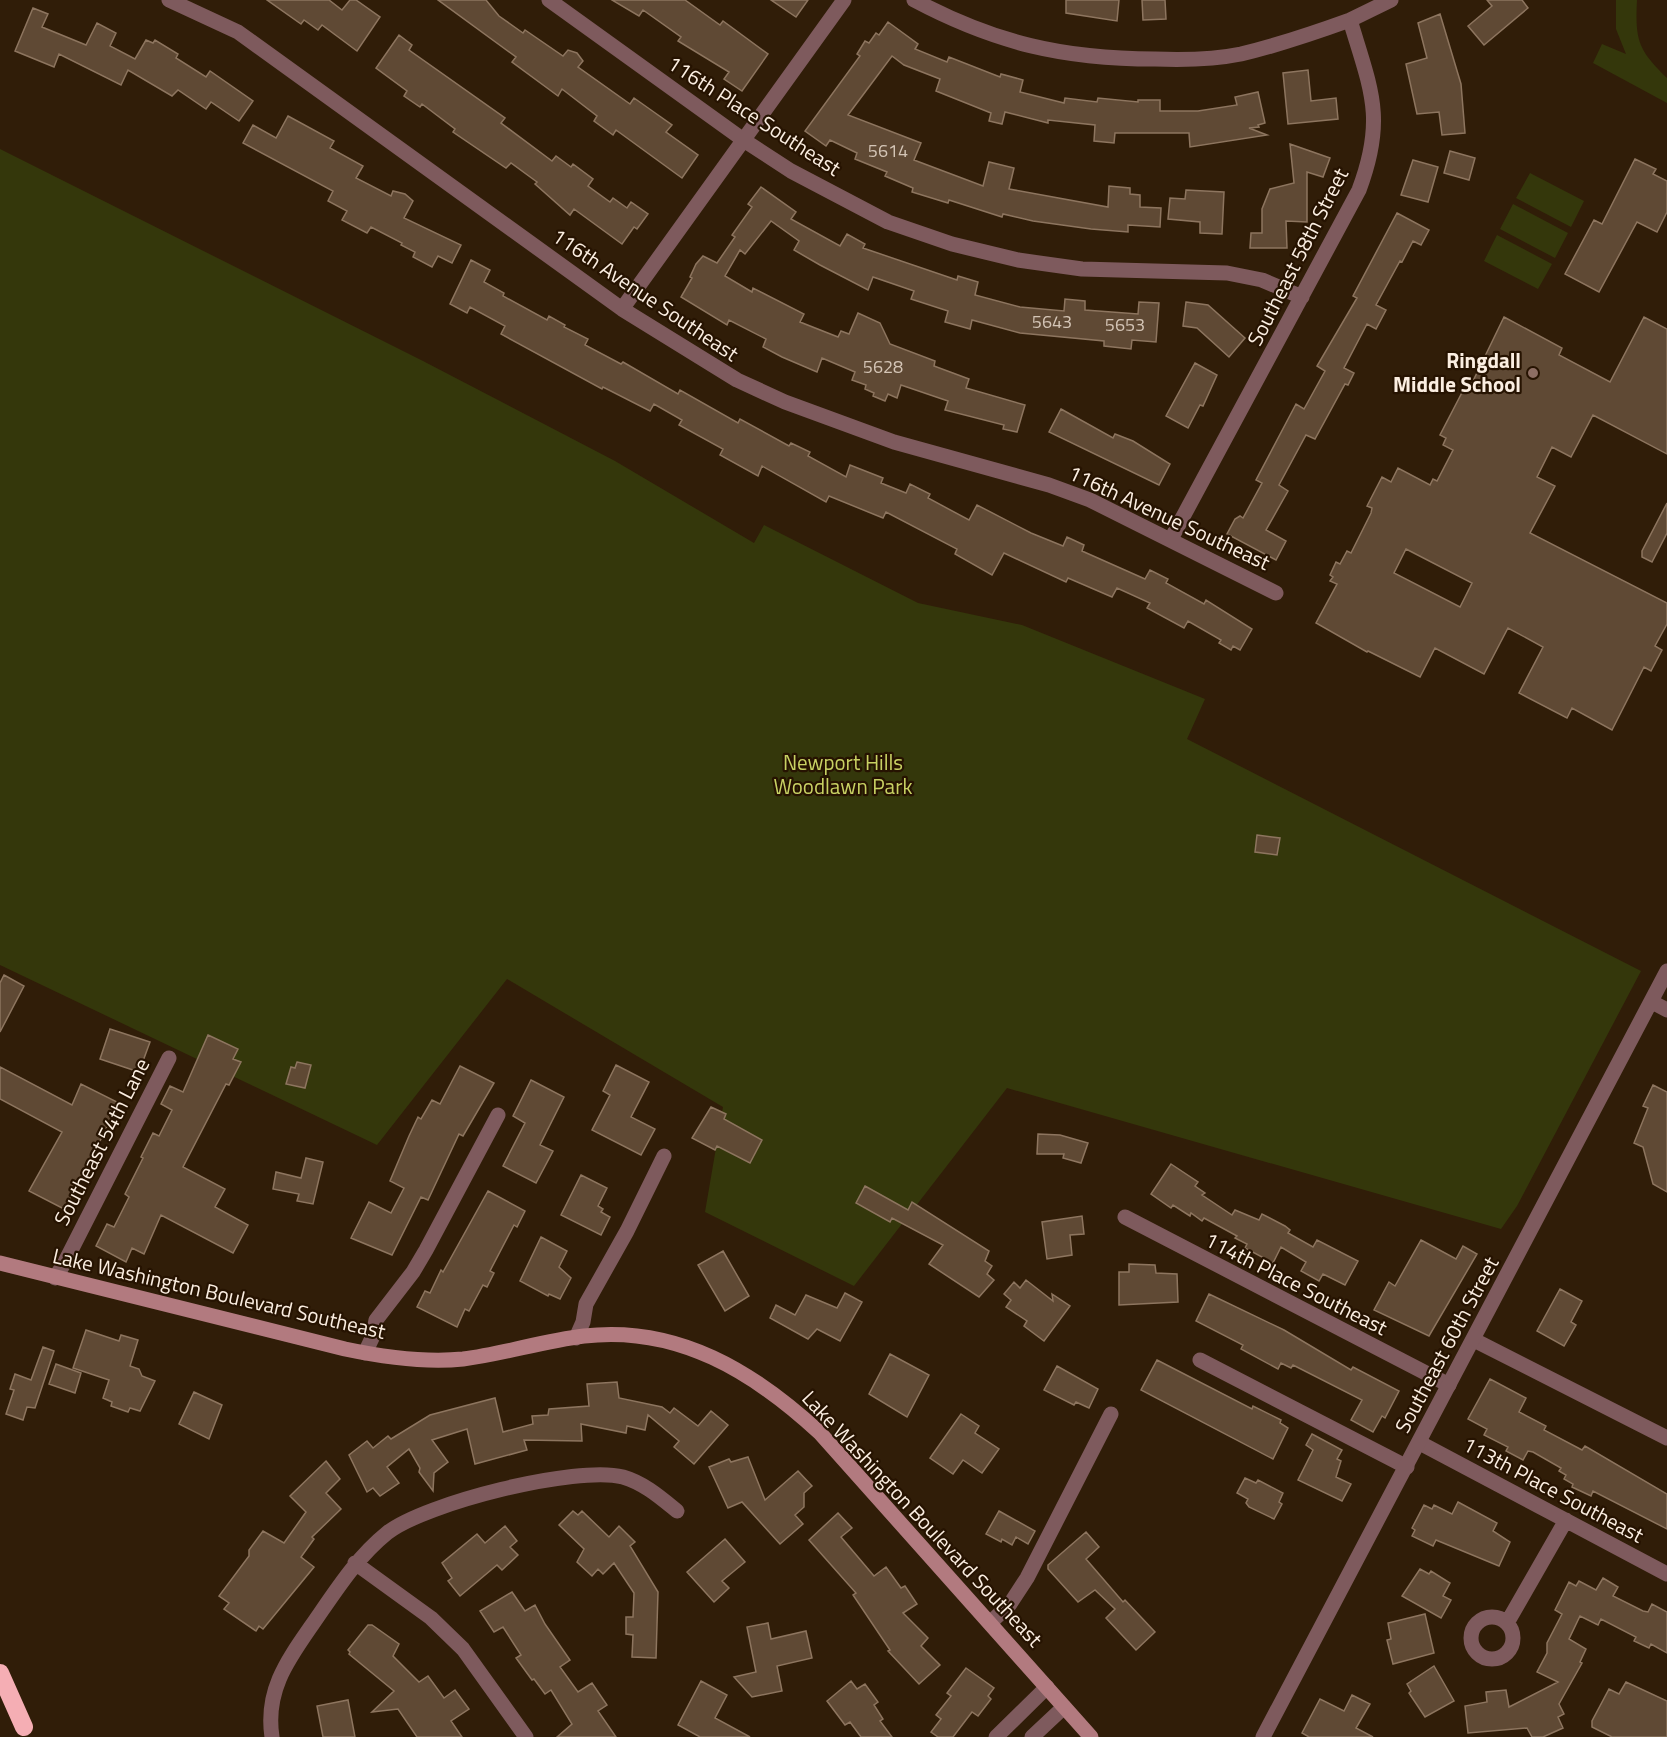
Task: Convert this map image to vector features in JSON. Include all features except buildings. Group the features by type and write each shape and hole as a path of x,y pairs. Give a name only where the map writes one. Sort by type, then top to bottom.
{"highway":[{"path":"0,1673 27,1732"},
{"path":"0,1692 27,1732"}],"main road":[{"name":"Lake Washington Boulevard Southeast","path":"0,1263 365,1353 429,1360 462,1359 576,1338 624,1335 661,1339 683,1346 740,1371 783,1399 820,1433 991,1622 1091,1737"}],"street":[{"name":"116th Avenue Southeast","path":"169,0 238,32 622,309 698,359 785,402 894,442 1049,485 1090,500 1276,592"},
{"name":"116th Place Southeast","path":"549,0 745,141 791,171 879,217 952,244 1018,260 1082,269 1227,273 1262,280 1302,297"},
{"path":"622,309 745,141 844,0"},
{"path":"914,0 950,19 996,38 1062,53 1108,59 1196,60 1239,54 1295,40 1350,20 1391,0"},
{"name":"Southeast 58th Street","path":"1171,539 1359,190 1370,159 1374,134 1374,106 1350,20"},
{"name":"Southeast 60th Street","path":"1263,1737 1667,971"},
{"path":"1652,1002 1667,1010"},
{"name":"Southeast 54th Lane","path":"55,1278 169,1058"},
{"path":"365,1353 373,1336 376,1320 418,1265 498,1115"},
{"path":"576,1338 583,1322 586,1304 627,1231 664,1156"},
{"name":"114th Place Southeast","path":"1125,1217 1449,1385"},
{"path":"1474,1340 1667,1438"},
{"path":"1200,1360 1407,1467"},
{"path":"991,1622 1010,1605 1027,1578 1111,1414"},
{"name":"113th Place Southeast","path":"1420,1443 1667,1574"},
{"path":"272,1737 271,1702 284,1665 355,1563 388,1533 419,1514 455,1502 562,1477 600,1474 624,1477 641,1485 677,1510"},
{"path":"1507,1623 1566,1520"},
{"path":"355,1563 431,1618 463,1649 526,1737"},
{"path":"996,1737 1047,1687"},
{"path":"1032,1737 1064,1707"}],"green space":[{"path":"1616,0 1637,0 1640,44 1650,60 1667,78 1667,103 1593,63 1602,44 1626,54 1616,29"},
{"name":"Newport Hills Woodlawn Park","path":"0,149 423,361 615,461 754,543 764,525 918,603 1022,625 1205,699 1187,739 1641,971 1517,1206 1501,1229 1007,1088 854,1286 705,1212 723,1107 507,979 377,1145 0,965"},
{"path":"1530,173 1584,201 1571,227 1516,198"},
{"path":"1513,204 1568,233 1555,258 1500,229"},
{"path":"1497,235 1552,264 1538,289 1484,261"}],"place":[{"name":"Ringdall Middle School","path":"1533,373"}]}
